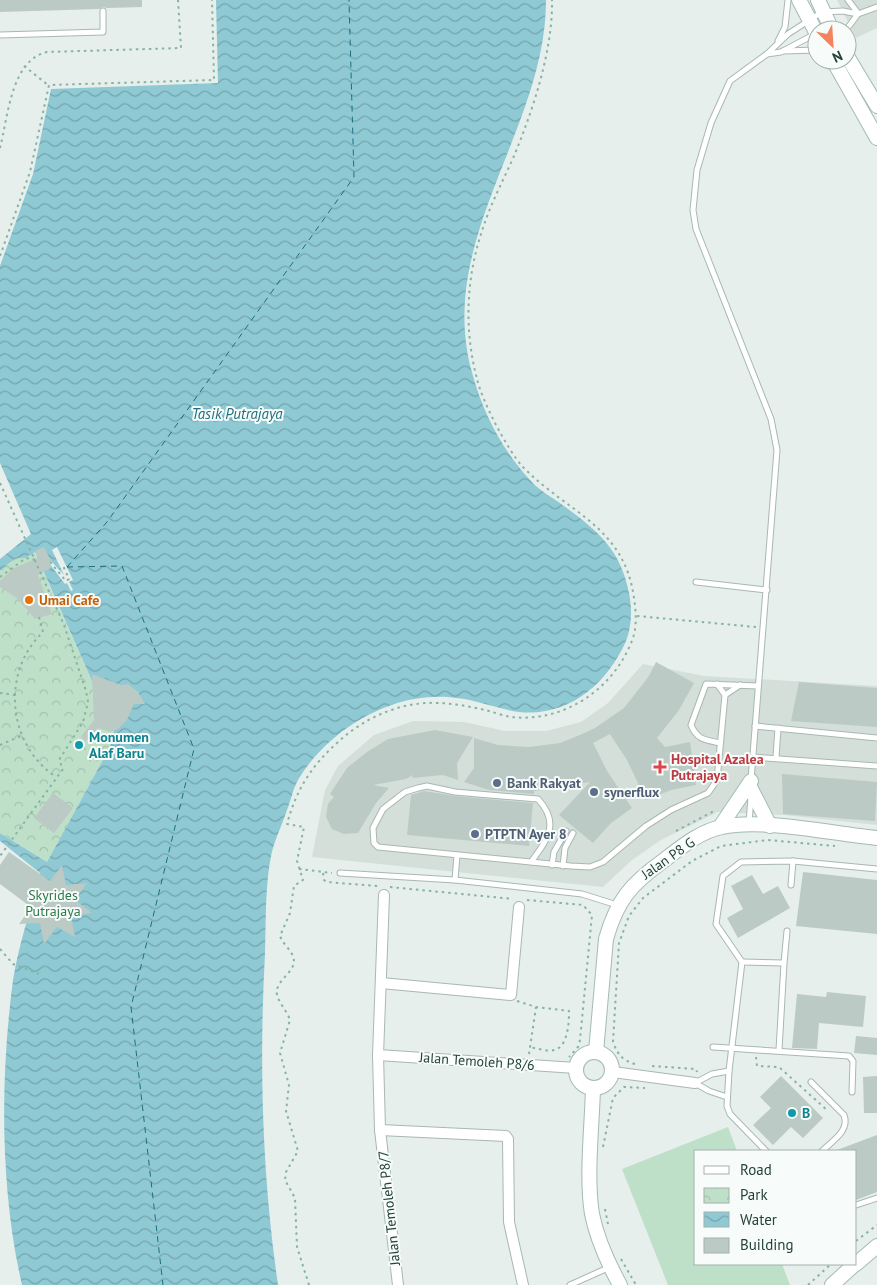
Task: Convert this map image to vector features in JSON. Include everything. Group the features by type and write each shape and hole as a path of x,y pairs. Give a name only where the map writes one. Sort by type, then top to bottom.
{"street":[{"path":"799,0 809,20"},
{"path":"820,6 822,20"},
{"path":"839,70 877,138"},
{"path":"855,70 877,106"},
{"path":"720,827 751,785 770,826"},
{"name":"Jalan P8 G","path":"596,1052 606,938 618,905 636,881 653,868 684,845 720,827 770,826 877,838"},
{"name":"Jalan Temoleh P8/7","path":"385,890 378,1055 380,1130 398,1285"},
{"path":"382,984 511,995 520,902"},
{"path":"596,1052 609,1058 613,1072 604,1086 593,1088 580,1082 571,1064 583,1056 596,1052"},
{"name":"Jalan Temoleh P8/6","path":"378,1055 528,1064 571,1064"},
{"path":"613,1072 695,1083"},
{"path":"593,1088 589,1185 592,1215 610,1266 620,1285"},
{"path":"380,1130 506,1136 508,1139 509,1222 524,1285"},
{"path":"857,1263 875,1251"},
{"path":"832,1285 855,1265"}],"lane":[{"path":"777,44 785,26 788,0"},
{"path":"848,0 858,14"},
{"path":"809,20 820,6 858,14 877,7"},
{"path":"0,35 103,32 103,11"},
{"path":"854,20 858,14"},
{"path":"748,825 777,450 771,419 700,242 693,210 696,170 711,123 730,81 807,22"},
{"path":"781,52 807,39"},
{"path":"767,54 807,51"},
{"path":"696,582 767,590"},
{"path":"720,743 702,740 695,734 691,725 706,684 758,686"},
{"path":"531,862 548,836 551,820 547,808 538,799 455,792 427,786 405,792 390,803 383,809 373,828 374,843 378,847 564,866 590,867 603,862 646,826 671,810 708,794 716,780 725,695 717,684"},
{"path":"725,695 740,685"},
{"path":"755,726 877,738"},
{"path":"776,758 778,728"},
{"path":"753,757 877,766"},
{"path":"552,865 554,852 566,831"},
{"path":"564,866 565,848 573,834"},
{"path":"455,880 457,855"},
{"path":"791,885 793,861"},
{"path":"765,1150 730,1114 727,1097 742,962 716,924 723,876 741,862 793,861 877,870"},
{"path":"340,873 455,880 582,894 618,905"},
{"path":"779,1050 787,931"},
{"path":"742,962 784,963"},
{"path":"713,1047 849,1056 853,1061 852,1092"},
{"path":"695,1083 712,1074 729,1071"},
{"path":"811,1082 844,1115 847,1122 845,1129 823,1150"},
{"path":"695,1083 709,1091 727,1097"},
{"path":"857,1205 877,1198"},
{"path":"570,1285 610,1266"}],"path":[{"path":"0,148 17,80 24,66 38,54 47,52 181,48 178,0"},
{"path":"24,66 49,85 214,80 212,0"},
{"path":"309,1285 297,1247 295,1198 285,1180 286,1172 298,1151 296,1139 286,1111 289,1085 280,1052 290,1020 277,994 278,987 293,965 293,957 283,945 280,936 290,913 294,886 302,880 297,861 304,827 287,824 293,802 317,760 351,730 390,709 425,703 454,704 511,717 538,717 563,710 591,696 614,675 633,638 637,616 632,582 620,553 608,536 520,464 494,421 477,382 470,342 468,317 470,286 477,250 482,231 533,106 550,36 552,0"},
{"path":"0,256 30,172 49,85"},
{"path":"0,483 40,566 64,625 84,683 88,702 83,722 59,760 63,767 0,856"},
{"path":"0,577 26,558 36,560"},
{"path":"50,562 66,581 69,579 64,568 67,567"},
{"path":"637,616 764,628"},
{"path":"39,617 43,632 31,645 24,658 15,695 15,714 21,736 38,763 56,777"},
{"path":"0,693 15,695"},
{"path":"0,745 21,736"},
{"path":"676,831 717,810"},
{"path":"640,1065 626,1061 618,1055 613,1042 619,943 629,916 643,898 692,861 721,846 768,840 836,846"},
{"path":"299,868 340,873"},
{"path":"323,872 324,880 327,882 385,890 520,902 583,905 592,915 580,1040 571,1064"},
{"path":"0,950 13,964 40,974"},
{"path":"511,995 520,1003 569,1011 566,1039 558,1048 553,1051 530,1047"},
{"path":"528,1064 536,1007"},
{"path":"732,1055 756,1057 757,1066 779,1067 828,1112"},
{"path":"649,1066 696,1069 695,1083"},
{"path":"602,1152 613,1098 624,1087 646,1088"},
{"path":"604,1207 608,1225"},
{"path":"857,1240 877,1226"},
{"path":"618,1252 636,1285"},
{"path":"808,1285 830,1265"}],"shaded area":[{"path":"837,0 877,0 877,28 857,38 857,20 847,20"},
{"path":"643,664 704,676 877,686 877,825 784,815 718,812 661,840 632,860 603,887 312,857 325,790 338,766 374,735 413,721 464,722 505,731 546,731 581,722 608,703"}],"green space":[{"path":"34,551 114,731 110,747 47,862 0,833 0,571 11,561 25,558"},
{"path":"728,1127 737,1150 694,1150 694,1265 782,1265 790,1285 668,1285 622,1169"}],"water":[{"name":"Tasik Putrajaya","path":"216,0 546,0 541,48 529,95 479,232 468,279 465,326 473,376 483,405 503,445 534,484 583,520 612,550 625,577 629,593 630,624 626,641 608,671 597,684 570,703 554,709 537,712 519,712 449,697 424,698 399,703 378,710 339,734 316,756 298,780 272,850 266,904 262,1036 263,1119 268,1202 278,1285 22,1285 9,1211 4,1134 4,1095 13,980 40,873 0,841 0,833 47,862 110,747 114,731 35,552 25,558 15,560 0,571 0,559 31,534 0,463 0,266 33,174 51,89 218,83"}],"pier":[{"path":"57,547 73,580 69,582 73,590 71,591 67,583 65,584 49,563 51,561 64,575 52,550"}],"building":[{"path":"0,0 142,0 142,7 0,12"},
{"path":"44,547 51,561 49,563 51,568 38,575 52,614 35,619 17,598 0,587 0,581 14,568 38,558 35,551"},
{"path":"656,662 694,683 679,710 657,738 665,747 690,742 696,785 671,790 646,800 627,760 610,734 593,743 607,771 632,808 611,823 593,843 559,815 590,782 534,791 534,794 489,790 464,782 474,768 474,738 498,745 529,747 560,743 580,735 595,728 624,708 649,676"},
{"path":"92,674 121,685 128,684 138,692 145,704 134,704 127,720 118,729 110,732 98,728 86,741 81,737 94,720"},
{"path":"799,682 877,688 877,727 791,721"},
{"path":"435,730 473,737 457,763 458,780 443,775 412,778 413,775 406,779 373,785 389,788 376,803 358,833 344,834 332,829 326,817 328,804 334,797 330,794 347,768 367,752 388,739"},
{"path":"782,774 877,782 875,821 783,814"},
{"path":"424,791 455,796 533,803 529,846 407,835 411,795"},
{"path":"53,793 73,808 54,833 34,818"},
{"path":"9,852 50,881 62,865 66,885 87,883 75,900 92,913 71,916 75,937 57,927 44,944 40,923 19,924 31,907 0,884 0,865"},
{"path":"803,872 877,880 877,934 796,926"},
{"path":"752,875 763,894 778,886 790,908 738,938 727,918 743,909 731,886"},
{"path":"827,992 866,996 863,1027 819,1023 817,1049 792,1048 797,994 826,997"},
{"path":"856,1036 877,1038 877,1055 854,1053"},
{"name":"B","path":"781,1076 823,1118 803,1138 791,1127 773,1145 753,1125 771,1108 760,1097"},
{"path":"877,1076 877,1113 864,1113 863,1077"},
{"path":"877,1135 877,1192 857,1200 857,1150 837,1150"}],"ferry route":[{"path":"67,567 107,522 354,177 349,0"},
{"path":"67,567 122,566 194,749 131,1007 163,1285"}],"place":[{"name":"Umai Cafe","path":"29,600"},
{"name":"Monumen Alaf Baru","path":"79,745"},
{"name":"Hospital Azalea Putrajaya","path":"660,767"},
{"name":"Bank Rakyat","path":"497,783"},
{"name":"synerflux","path":"594,792"},
{"name":"PTPTN Ayer 8","path":"475,834"},
{"name":"B","path":"792,1113"}],"park label":[{"name":"Skyrides Putrajaya","path":"53,904"}]}
